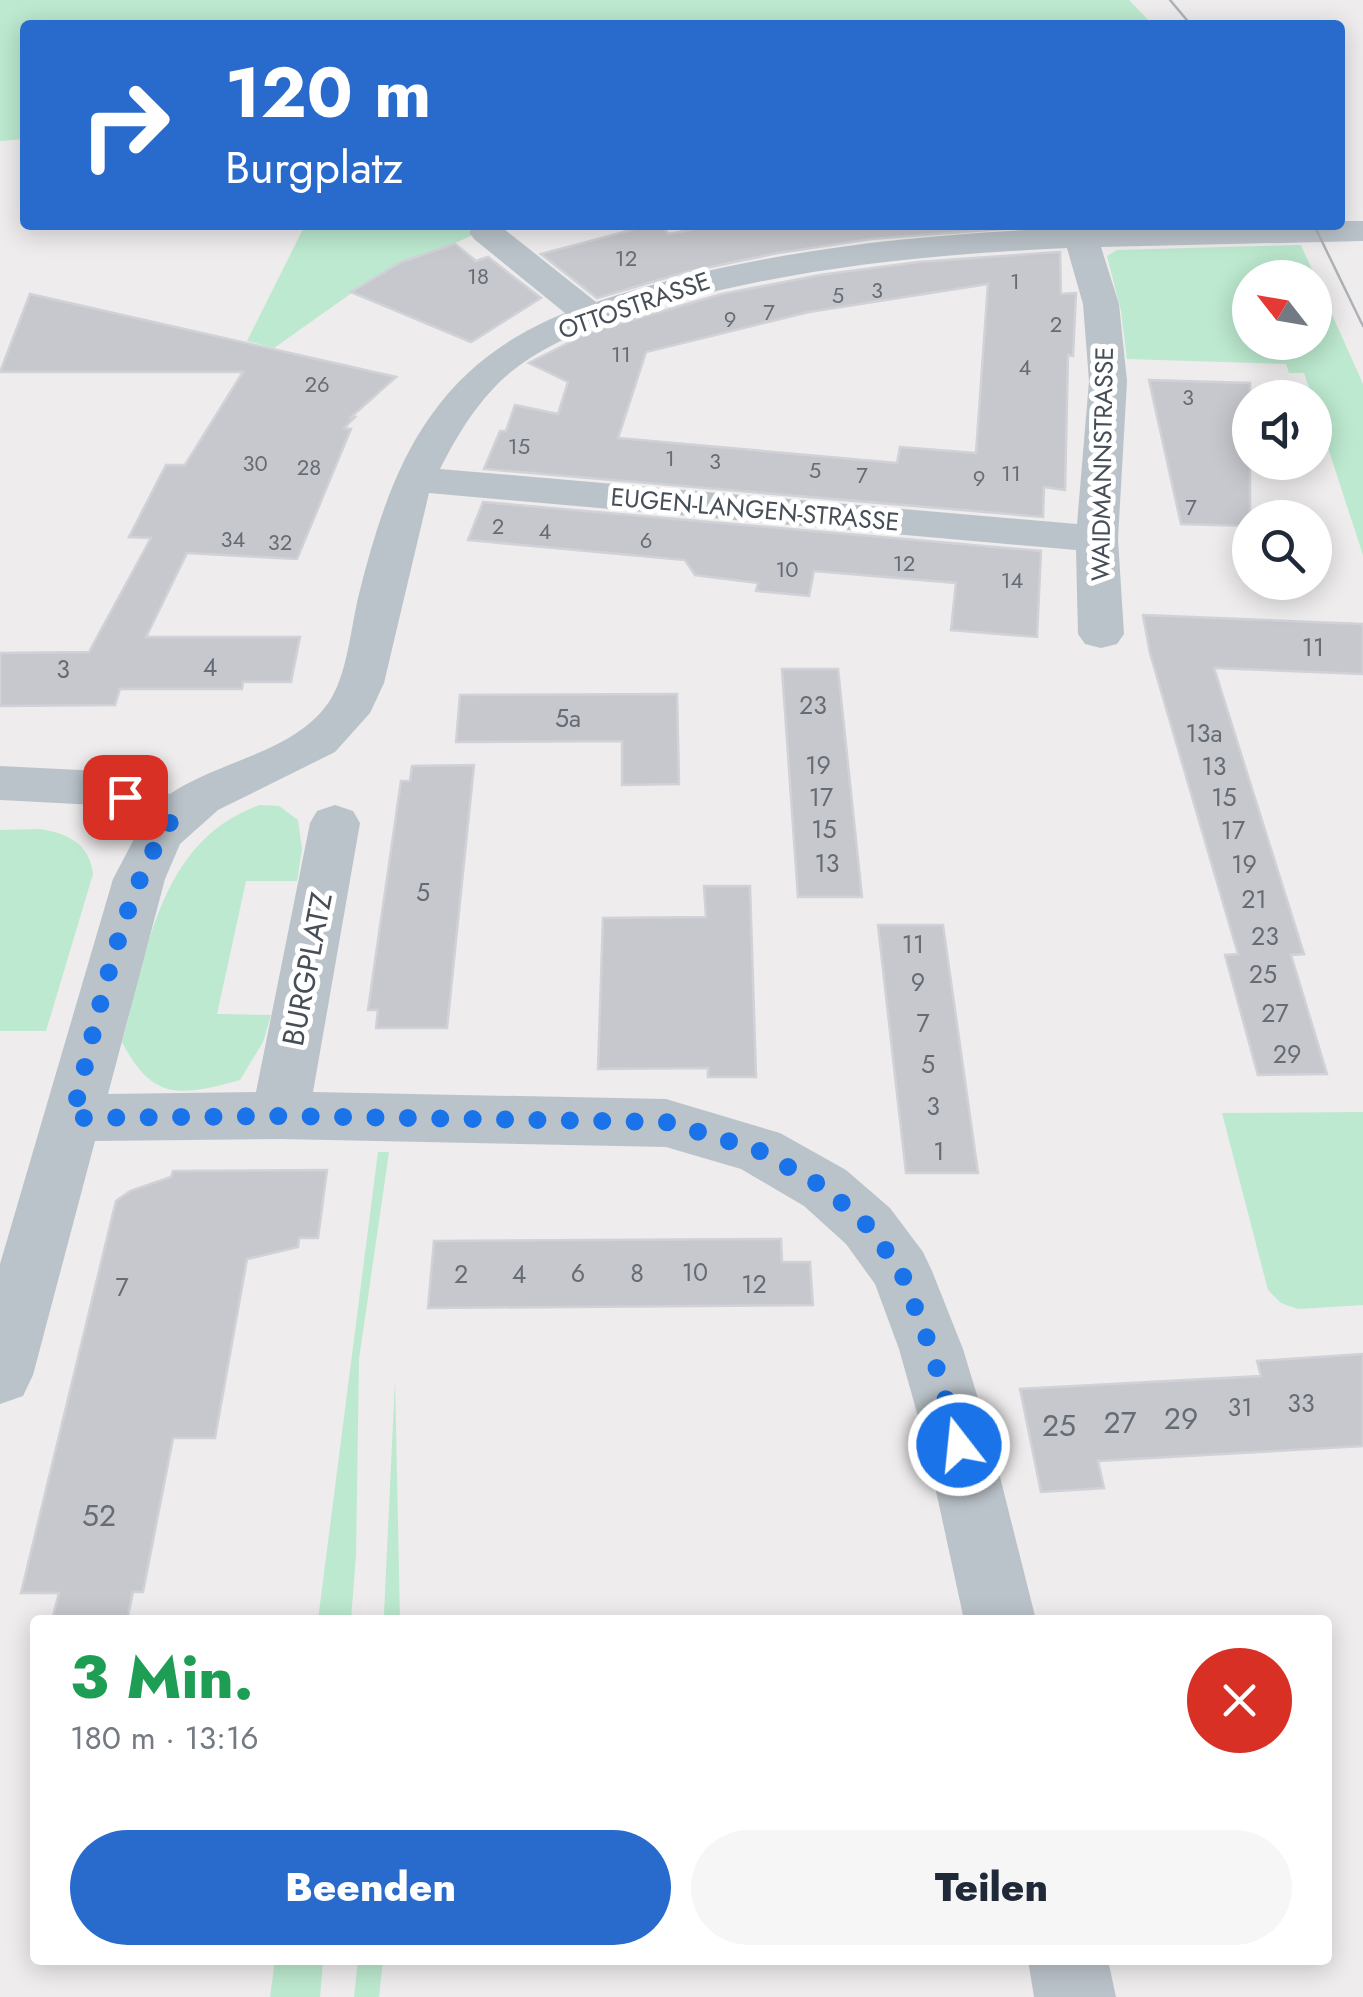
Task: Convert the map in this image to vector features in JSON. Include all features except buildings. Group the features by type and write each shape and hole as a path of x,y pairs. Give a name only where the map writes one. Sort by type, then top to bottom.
{"street":[{"name":"OTTOSTRASSE","path":"176,814 202,796 270,768 326,736 354,700 414,479 467,394 500,363 539,338 590,315 698,281 799,260 940,242 1363,231"},
{"path":"486,232 590,315"},
{"name":"WAIDMANNSTRASSE","path":"1081,238 1101,304 1108,381 1096,539 1102,634"},
{"name":"EUGEN-LANGEN-STRASSE","path":"414,479 1096,539"},
{"path":"0,783 100,788 176,814 157,840 139,879 0,1376"},
{"name":"BURGPLATZ","path":"280,1116 334,823"},
{"path":"72,1118 280,1116 666,1122 758,1150 825,1188 868,1226 901,1271 931,1349 959,1445 999,1615"},
{"path":"1069,1965 1075,1997"}],"green space":[{"path":"0,0 1129,0 1148,20 20,20 20,139 0,141"},
{"path":"302,230 468,230 475,234 363,285 274,348 247,341"},
{"path":"1301,245 1308,260 1232,260 1232,360 1332,360 1332,314 1363,384 1363,555 1332,460 1332,380 1306,380 1304,373 1289,373 1286,364 1127,359 1121,311 1107,256 1117,250"},
{"path":"260,805 279,806 298,820 302,849 297,881 246,881 217,1014 271,1015 263,1042 240,1080 201,1089 170,1090 145,1076 122,1042 150,937 162,903 199,844 226,822"},
{"path":"39,829 75,841 87,854 93,874 46,1031 0,1031 0,830"},
{"path":"1363,1112 1363,1305 1298,1309 1281,1303 1268,1290 1222,1113"},
{"path":"378,1152 389,1152 359,1359 351,1615 319,1615"},
{"path":"395,1381 400,1615 384,1614"},
{"path":"274,1965 323,1965 320,1997 270,1997"},
{"path":"357,1965 382,1965 379,1997 354,1997"}],"tram line":[{"path":"1170,0 1187,20"},
{"path":"1316,230 1363,326"}],"route":[{"path":"125,797 176,814 157,840 139,879 72,1118 280,1116 666,1122 758,1150 825,1188 868,1226 901,1271 931,1349 959,1445"}]}
